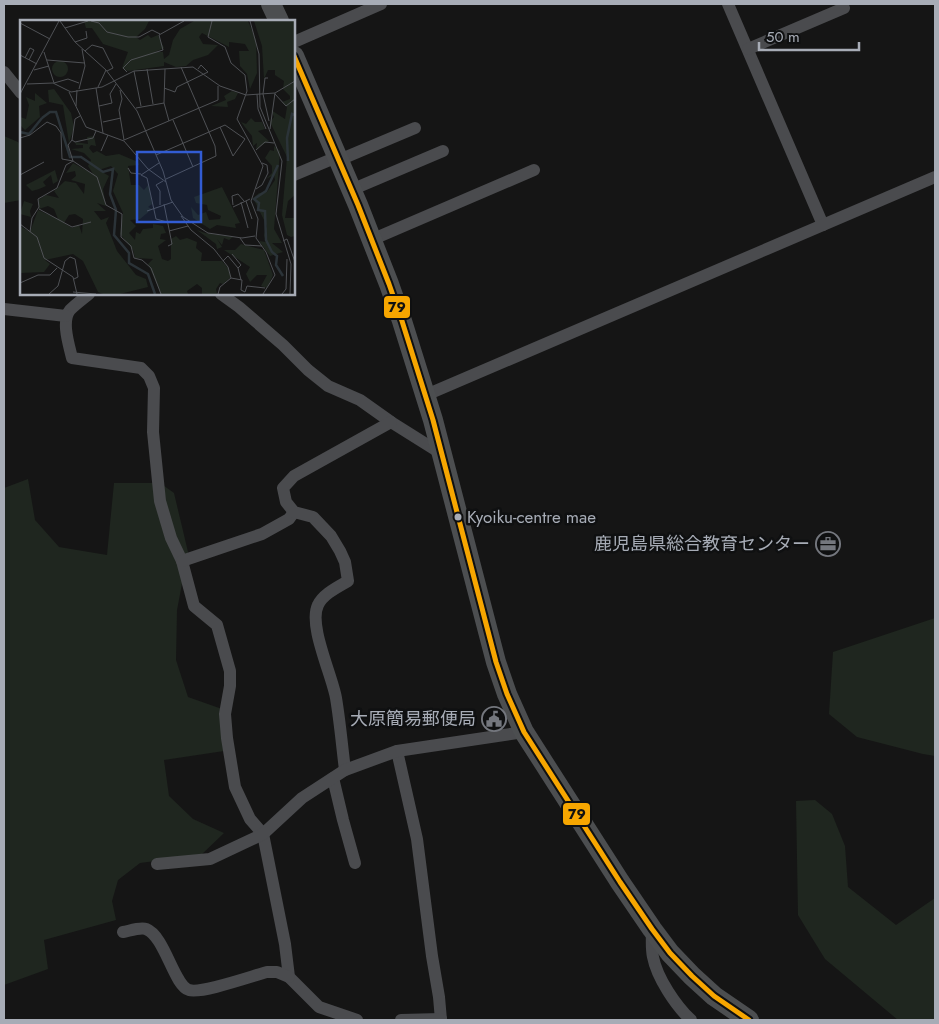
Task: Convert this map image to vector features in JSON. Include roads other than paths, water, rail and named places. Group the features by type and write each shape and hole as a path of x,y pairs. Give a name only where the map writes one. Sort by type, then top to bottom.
{"main road":[{"path":"271,4 279,20"},
{"path":"295,58 389,284 426,395 496,662 507,694 524,732 620,882 670,953 714,996 749,1020"}],"street":[{"path":"295,42 382,4"},
{"path":"728,4 823,225"},
{"path":"748,49 844,8"},
{"path":"4,72 20,92"},
{"path":"295,175 415,128"},
{"path":"351,190 443,151"},
{"path":"371,240 534,170"},
{"path":"426,395 935,177"},
{"path":"88,295 69,311 66,316 66,332 72,358 141,368 150,376 154,388 153,432 160,501 171,538 182,561 194,606 217,625 230,671 230,686 225,714 235,787 250,819 263,834 284,944 288,977"},
{"path":"222,295 239,307 328,386 360,400 442,454"},
{"path":"4,309 66,316"},
{"path":"345,770 336,696 317,631 315,617 318,604 326,595 348,581 345,562 331,536 313,517 294,512 286,502 283,488 294,476 391,422"},
{"path":"182,561 262,534 289,519 294,512"},
{"path":"157,864 210,859 263,834 302,798 345,770 397,751 524,732"},
{"path":"397,751 417,839 441,1020 401,1020"},
{"path":"333,778 355,863"},
{"path":"123,932 145,929 153,934 182,986 190,991 204,990 267,972 277,972 288,977 319,1007 357,1020"},
{"path":"652,929 652,956 658,973 664,986 685,1015 691,1020"}],"place":[{"name":"Kyoiku-centre mae","path":"458,517"},
{"name":"鹿児島県総合教育センター","path":"828,544"},
{"name":"大原簡易郵便局","path":"494,719"}]}
